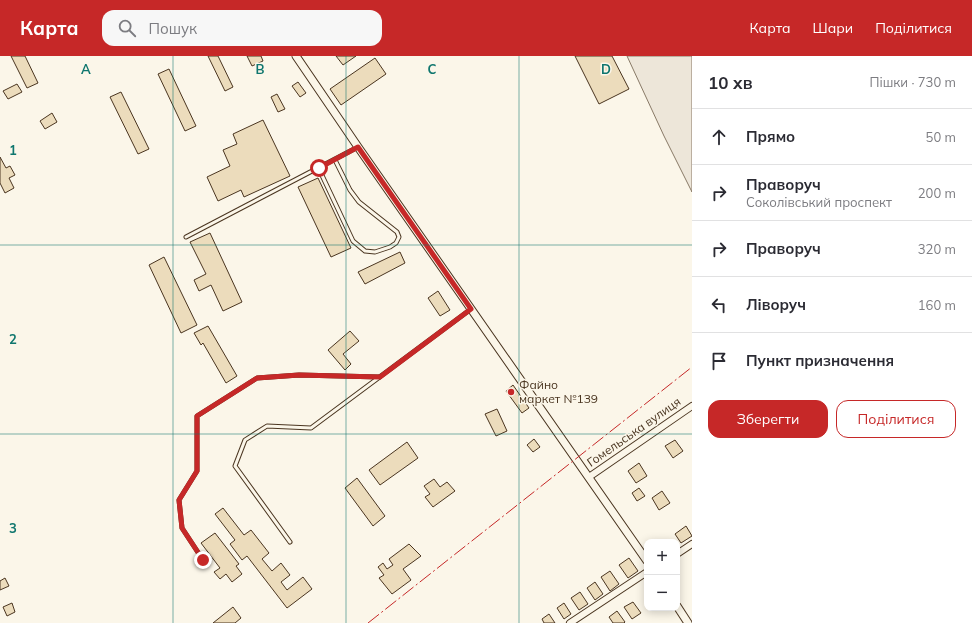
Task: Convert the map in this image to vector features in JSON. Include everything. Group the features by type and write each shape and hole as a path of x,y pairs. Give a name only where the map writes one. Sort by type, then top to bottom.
{"street":[{"path":"296,56 644,557"},
{"name":"Гомельська вулиця","path":"589,477 692,406"},
{"path":"680,552 692,544"},
{"path":"570,623 644,574"},
{"path":"680,611 688,623"}],"lane":[{"path":"186,236 358,147"},
{"path":"319,168 353,241 365,251 375,252 396,243 399,237 397,232 359,202 350,190 335,160"},
{"path":"290,542 235,466 245,440 268,426 311,428 471,309"},
{"path":"203,560 182,528 179,500 197,471 197,416 257,378 299,375 380,377"}],"shaded area":[{"path":"627,56 692,56 692,192 664,136"}],"building":[{"path":"11,56 25,56 38,83 27,88"},
{"path":"208,56 218,56 233,87 225,91"},
{"path":"247,56 261,56 263,61 252,66"},
{"path":"336,56 356,56 343,65"},
{"path":"575,56 612,56 629,89 599,104"},
{"path":"375,58 386,74 341,105 330,89"},
{"path":"169,69 196,126 185,131 158,74"},
{"path":"298,82 306,93 300,97 292,86"},
{"path":"17,84 22,92 8,99 3,91"},
{"path":"121,92 149,149 138,154 110,97"},
{"path":"277,94 285,109 278,112 271,97"},
{"path":"52,113 57,122 45,129 40,121"},
{"path":"263,120 290,176 244,197 241,190 218,201 207,177 230,166 223,150 237,144 233,134"},
{"path":"0,157 6,168 10,166 15,175 9,178 14,188 5,193 0,183"},
{"path":"318,178 351,248 331,257 298,187"},
{"path":"210,233 242,302 223,311 211,285 199,291 194,280 206,274 190,242"},
{"path":"400,252 405,263 365,284 358,272"},
{"path":"164,257 197,325 181,333 149,265"},
{"path":"438,291 450,310 440,316 428,298"},
{"path":"208,326 237,376 226,383 203,343 201,345 194,333"},
{"path":"350,331 359,341 343,354 351,364 345,370 328,350"},
{"path":"513,385 529,408 522,413 506,391"},
{"path":"497,409 507,431 496,436 485,414"},
{"path":"534,439 540,447 533,452 527,445"},
{"path":"675,440 683,451 673,458 665,446"},
{"path":"407,442 418,458 380,485 369,470"},
{"path":"639,463 647,476 636,483 628,471"},
{"path":"357,478 385,516 373,526 345,488"},
{"path":"434,479 440,487 447,482 455,491 433,507 425,497 430,494 424,486"},
{"path":"639,488 645,496 637,501 632,493"},
{"path":"662,491 670,503 659,510 652,498"},
{"path":"223,508 244,535 251,530 269,553 262,559 272,571 281,563 290,575 281,582 287,590 303,577 312,589 287,608 247,556 242,560 230,544 235,540 215,514"},
{"path":"686,526 692,536 681,543 680,539 675,534"},
{"path":"215,533 239,564 236,566 242,574 232,582 226,574 220,579 214,572 220,568 201,543"},
{"path":"409,544 421,556 403,569 411,580 392,594 379,578 384,575 378,567 383,563 387,569 393,565 389,559"},
{"path":"629,558 638,571 628,578 619,565"},
{"path":"610,571 619,584 610,591 601,577"},
{"path":"5,578 9,586 0,590 0,581"},
{"path":"595,582 603,594 595,600 587,588"},
{"path":"580,592 588,604 579,610 571,598"},
{"path":"633,602 641,613 632,619 624,607"},
{"path":"12,603 15,612 7,616 3,607"},
{"path":"564,603 571,614 564,619 557,608"},
{"path":"233,607 241,618 235,623 213,623"},
{"path":"617,611 625,622 624,623 613,623 609,617"},
{"path":"549,614 555,623 544,623 542,619"}],"power":[{"path":"368,623 692,367"}],"place":[{"name":"Файно маркет №139","path":"511,392"}],"route":[{"path":"203,560 182,528 179,500 197,471 197,416 257,378 299,375 380,377 471,309 358,147 319,168"}]}
